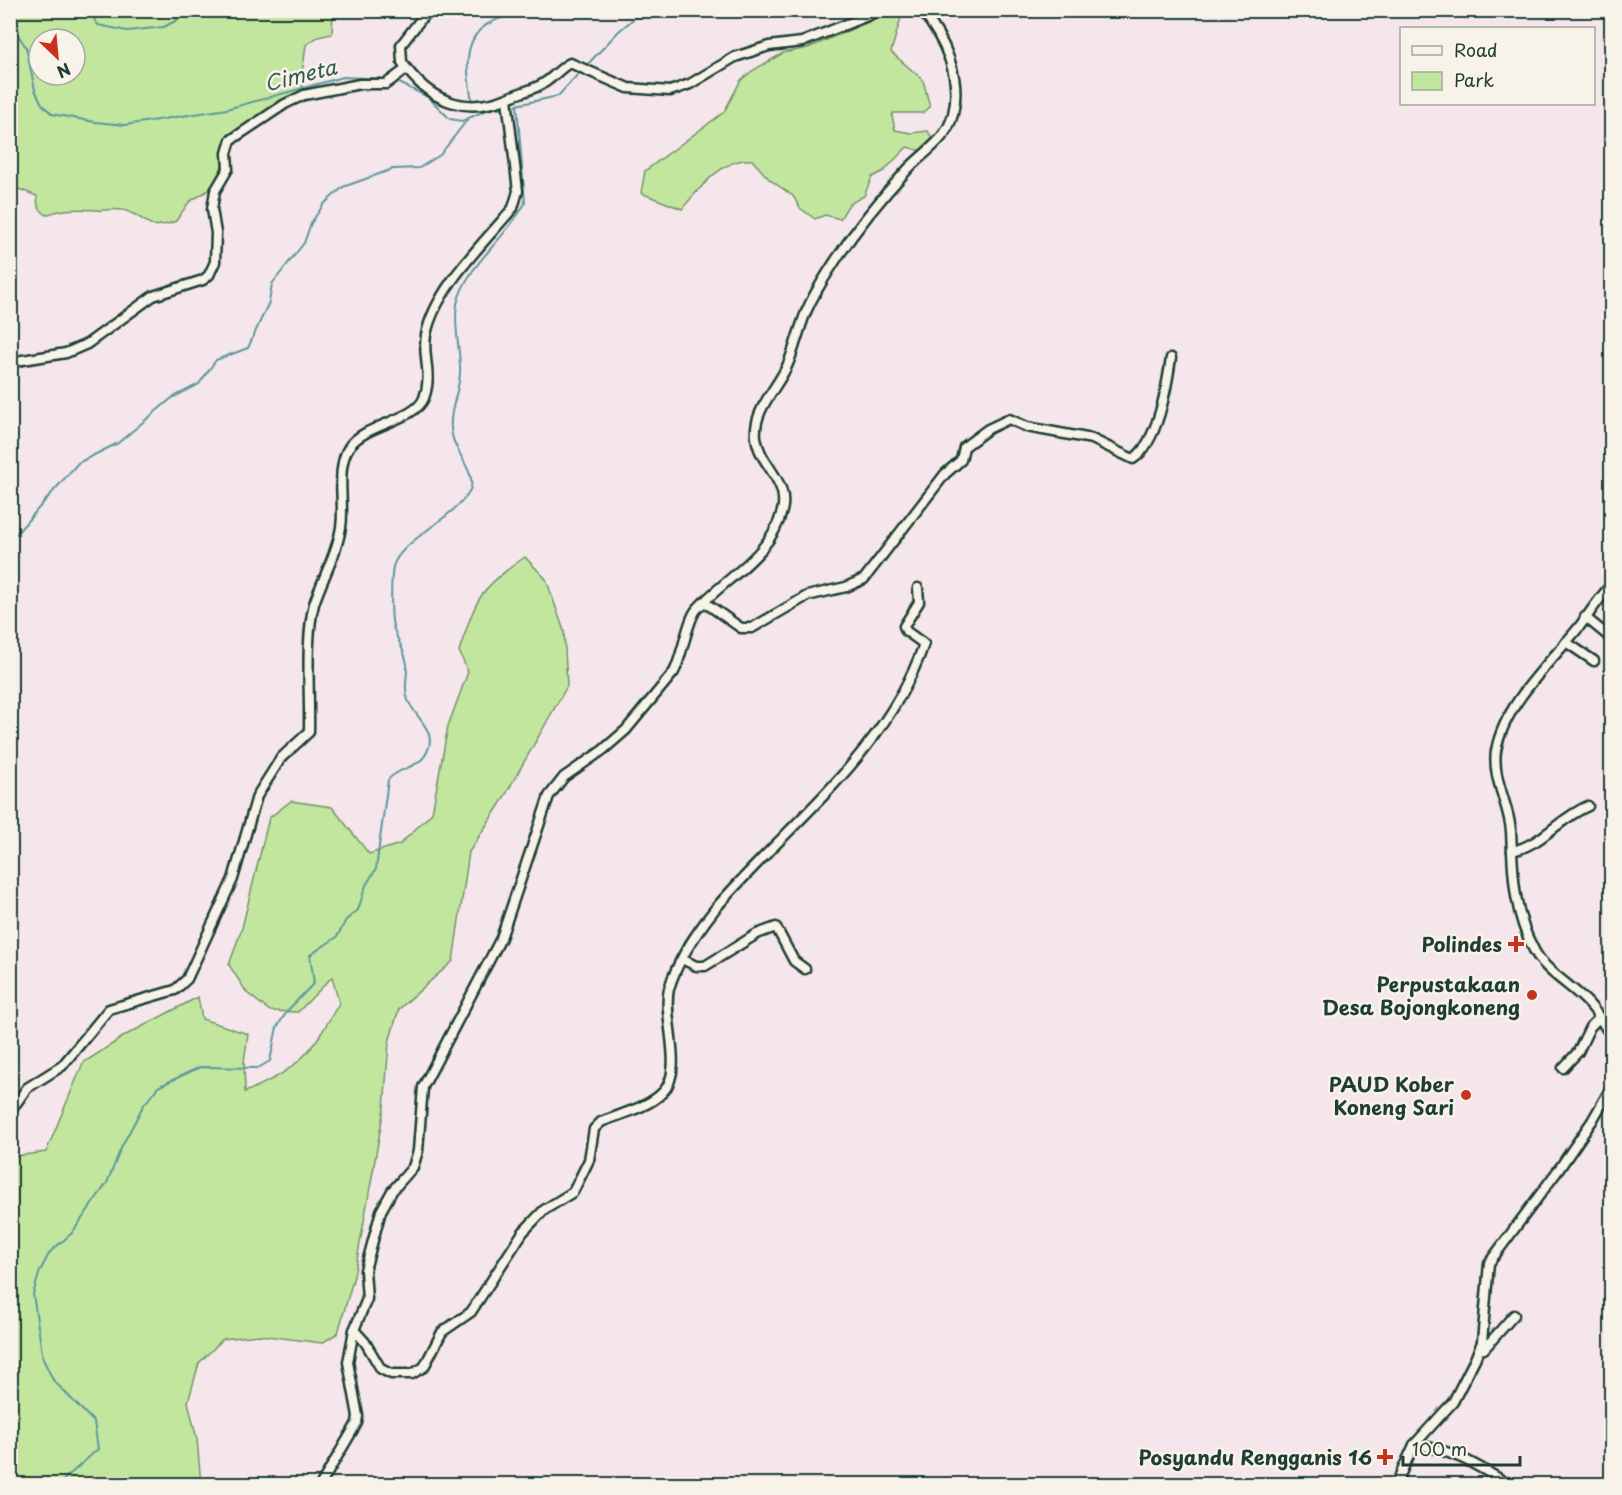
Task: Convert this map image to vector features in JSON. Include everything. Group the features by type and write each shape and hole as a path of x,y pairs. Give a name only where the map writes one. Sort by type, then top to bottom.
{"street":[{"path":"428,10 401,45 402,62 406,69 444,100 463,107 507,105 547,82 569,63 628,88 670,91 680,89 735,57 769,46 802,42 882,10"},
{"path":"321,1485 354,1430 358,1416 348,1362 354,1330 367,1299 365,1269 381,1211 392,1191 412,1167 418,1151 423,1087 501,938 549,796 564,777 620,735 674,672 680,660 694,613 745,567 776,528 782,512 784,492 760,452 756,427 768,398 788,365 806,312 846,246 908,170 944,136 950,126 956,95 954,70 943,45 921,10"},
{"path":"10,362 66,353 87,344 153,296 203,280 209,275 216,254 212,209 215,190 228,169 228,147 236,135 285,104 304,95 392,80 406,69"},
{"path":"10,1112 27,1088 62,1066 109,1009 175,990 187,979 233,879 257,796 281,758 309,732 312,617 341,529 344,456 351,444 361,435 416,408 424,400 429,381 426,335 442,294 513,208 518,191 507,105"},
{"path":"704,602 741,627 752,628 807,596 846,587 864,579 937,483 961,460 964,447 1002,421 1017,421 1027,427 1092,439 1133,459 1145,448 1155,424 1171,358"},
{"path":"1611,584 1533,680 1504,729 1496,750 1496,766 1511,826 1514,891 1534,950 1559,978 1588,1003 1611,1038"},
{"path":"354,1330 365,1342 381,1369 391,1374 411,1374 424,1367 442,1332 471,1312 523,1232 544,1210 573,1192 589,1160 594,1129 601,1122 641,1105 665,1091 672,1066 669,990 682,959 701,926 729,892 794,827 872,743 906,685 924,644 906,631 904,626 920,602 918,588"},
{"path":"1585,617 1611,639"},
{"path":"1566,642 1594,661"},
{"path":"1512,851 1534,844 1572,814 1588,806"},
{"path":"682,959 701,967 757,934 776,927 794,961 805,969"},
{"path":"1563,1068 1578,1052 1590,1027 1599,1018"},
{"path":"1396,1485 1414,1445 1453,1401 1479,1350 1487,1307 1487,1275 1490,1263 1592,1121 1611,1086"},
{"path":"1479,1350 1484,1349 1514,1315"},
{"path":"1414,1445 1432,1446 1454,1453 1508,1484"}],"green space":[{"path":"333,10 332,34 318,37 306,45 302,74 303,91 239,130 212,188 189,202 176,221 160,226 150,224 136,215 121,210 71,210 46,215 38,207 37,196 11,186 10,11"},
{"path":"887,14 902,14 891,52 923,80 930,107 922,113 893,113 895,130 911,133 928,131 934,142 921,151 907,147 884,171 872,177 864,196 849,204 840,219 825,215 815,219 800,208 793,196 769,179 752,160 741,160 731,164 712,176 682,209 641,193 645,171 724,112 741,80 752,71 783,53 808,48"},
{"path":"525,557 546,579 564,631 567,686 502,801 469,852 453,961 399,1009 389,1042 384,1108 354,1276 338,1333 322,1343 259,1335 223,1339 199,1363 188,1402 197,1439 201,1484 11,1484 10,1168 16,1156 46,1152 83,1063 126,1035 198,997 202,1019 248,1034 244,1062 245,1092 291,1067 311,1048 339,1003 332,977 298,1012 270,1011 247,993 229,965 242,928 269,818 291,801 332,807 369,854 400,844 432,813 448,726 468,672 459,651 470,618 488,587"}],"waterway":[{"path":"88,10 98,25 127,31 164,27 177,20 184,10"},
{"path":"472,101 468,57 475,36 492,22 523,10"},
{"name":"Cimeta","path":"585,67 619,31 644,10"},
{"name":"Cimeta","path":"10,23 26,47 35,90 42,104 52,114 95,122 125,125 227,109 343,77 387,79"},
{"name":"Cimeta","path":"512,106 558,96 581,71"},
{"name":"Cimeta","path":"395,81 428,97 450,119 462,121 489,109 506,107"},
{"path":"59,1484 98,1449 94,1422 53,1380 43,1359 33,1294 40,1271 50,1252 72,1233 107,1183 121,1148 143,1106 158,1087 200,1067 258,1068 270,1061 277,1027 288,1010 314,983 310,955 337,937 346,920 358,910 366,885 376,869 388,780 397,772 419,762 430,744 428,731 408,700 407,664 392,620 393,567 406,548 454,509 470,490 471,477 454,442 451,427 460,373 457,304 469,277 525,203 517,105"},
{"path":"10,541 78,463 118,443 172,398 199,384 216,360 248,348 269,302 272,284 304,243 311,223 324,204 343,187 393,169 419,168 440,155 467,120"}],"place":[{"name":"Polindes","path":"1516,944"},
{"name":"Perpustakaan Desa Bojongkoneng","path":"1532,995"},
{"name":"PAUD Kober Koneng Sari","path":"1466,1095"},
{"name":"Posyandu Rengganis 16","path":"1385,1457"}]}
